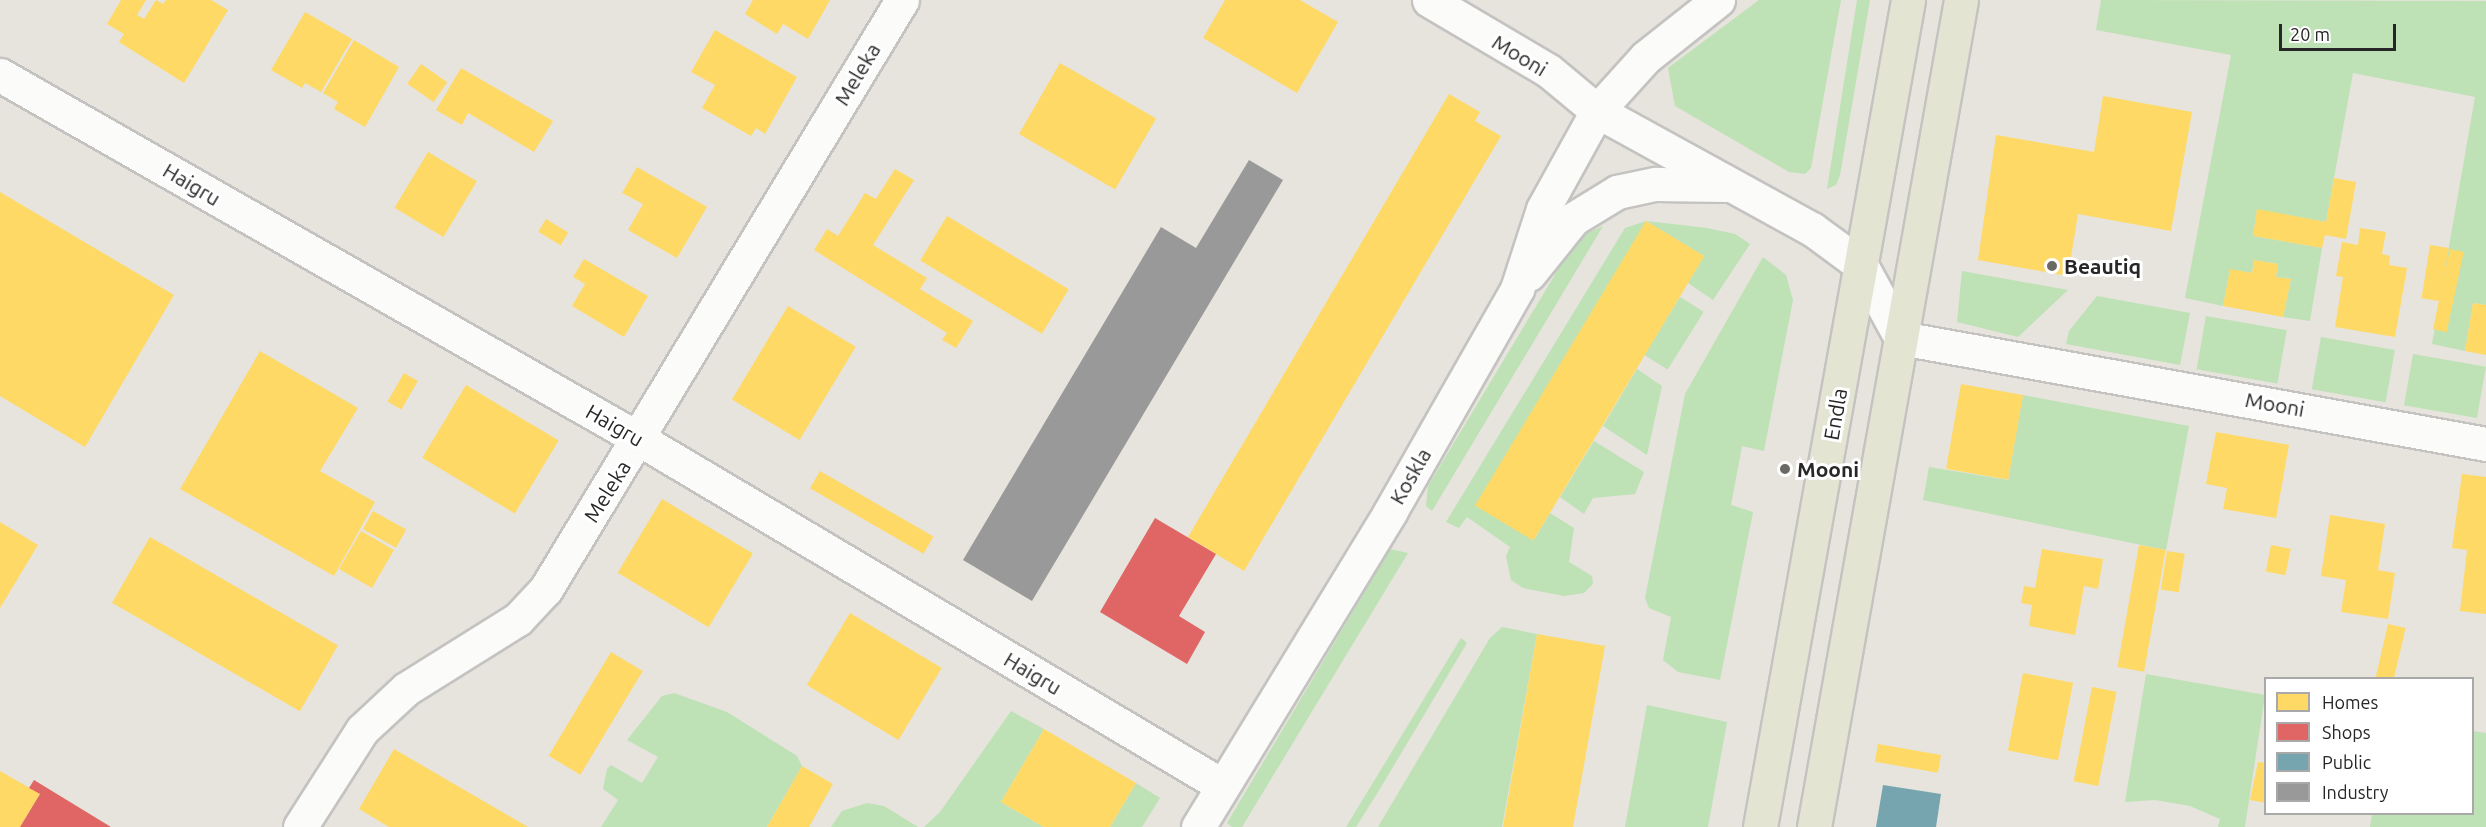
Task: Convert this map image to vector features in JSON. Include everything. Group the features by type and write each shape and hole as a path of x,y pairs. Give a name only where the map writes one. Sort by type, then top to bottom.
{"main road":[{"name":"Endla","path":"1760,827 1908,0"},
{"path":"1814,827 1961,0"}],"street":[{"name":"Meleka","path":"300,827 362,730 406,689 518,620 546,589 639,439 902,0"},
{"name":"Mooni","path":"1429,0 1550,71 1597,111 1812,229 1860,265 1901,338 2486,444"},
{"name":"Koskla","path":"1198,827 1390,512 1517,289 1543,208 1597,111 1646,57 1718,0"},
{"name":"Haigru","path":"0,75 639,439 1222,786"},
{"path":"1517,289 1573,219 1617,192 1656,184 1729,185"}],"green space":[{"path":"1759,0 1841,0 1811,168 1805,174 1789,172 1675,106 1668,68"},
{"path":"1857,0 1870,0 1840,175 1836,185 1827,189"},
{"path":"2101,0 2486,1 2486,305 2473,303 2465,351 2432,344 2475,97 2353,73 2326,222 2257,210 2253,236 2322,248 2310,321 2283,317 2291,279 2276,277 2278,264 2254,260 2252,273 2230,270 2223,306 2185,298 2231,55 2096,30"},
{"path":"1646,221 1707,228 1735,234 1750,244 1713,300 1688,283 1704,256"},
{"path":"1646,221 1534,540 1550,513 1574,528 1569,562 1592,576 1593,584 1584,593 1564,596 1523,588 1511,580 1506,556 1510,547 1467,517 1459,528 1446,522 1625,228"},
{"path":"1603,226 1432,511 1426,506 1428,486 1568,253 1585,234"},
{"path":"1763,257 1786,275 1793,300 1764,451 1742,446 1731,505 1753,512 1720,680 1678,672 1663,660 1671,617 1649,608 1645,598 1685,394"},
{"path":"1962,271 2068,290 2018,337 1957,322"},
{"path":"2097,296 2190,313 2180,365 2066,344 2069,331"},
{"path":"1680,297 1704,312 1668,370 1644,355"},
{"path":"2206,316 2287,330 2277,383 2197,369"},
{"path":"2321,337 2395,350 2386,402 2312,389"},
{"path":"2413,354 2486,367 2477,418 2404,405"},
{"path":"1637,369 1662,386 1647,455 1603,426"},
{"path":"2023,395 2189,426 2166,550 1923,500 1929,467 2008,480"},
{"path":"1594,441 1644,472 1635,494 1593,498 1584,514 1560,497"},
{"path":"1390,549 1408,553 1242,827 1232,827 1227,823"},
{"path":"1502,627 1537,634 1502,827 1378,827 1490,638"},
{"path":"1461,638 1467,643 1378,792 1356,827 1346,827"},
{"path":"2146,674 2264,695 2245,827 2218,827 2220,819 2190,806 2155,800 2125,802"},
{"path":"674,693 727,712 797,756 802,766 767,827 601,827 618,800 603,789 607,769 611,765 642,783 658,757 627,740 662,696"},
{"path":"1647,705 1727,722 1708,827 1625,827"},
{"path":"1011,711 1044,729 1001,802 1044,827 924,827 940,812"},
{"path":"2474,731 2486,733 2486,827 2370,827 2372,815 2474,815"},
{"path":"1136,783 1160,798 1142,827 1110,827"},
{"path":"867,803 884,806 918,827 831,827 842,811"}],"building: Homes":[{"path":"121,0 146,0 137,15 144,19 156,0 163,4 166,0 211,0 228,10 184,83 119,42 124,34 107,24"},
{"path":"753,0 830,0 808,39 783,24 777,34 745,14"},
{"path":"1225,0 1300,0 1338,22 1297,93 1203,38"},
{"path":"305,12 352,39 321,92 305,83 302,88 271,70"},
{"path":"715,30 797,77 765,134 756,128 751,136 702,108 715,85 691,72"},
{"path":"354,40 399,67 365,127 334,109 338,102 323,93"},
{"path":"1060,63 1156,118 1115,190 1019,134"},
{"path":"421,64 447,82 433,102 407,84"},
{"path":"461,68 553,121 534,152 468,113 462,125 436,110"},
{"path":"1449,94 1480,112 1475,121 1501,136 1244,571 1188,537"},
{"path":"2103,96 2192,112 2171,231 2078,214 2068,276 1978,260 1996,135 2094,152"},
{"path":"428,152 477,181 443,237 395,208"},
{"path":"637,167 707,207 677,258 628,230 643,204 622,193"},
{"path":"895,169 914,180 873,245 927,278 920,289 973,321 956,348 942,340 947,333 814,250 827,229 838,236 865,193 876,199"},
{"path":"2334,178 2356,182 2346,239 2325,235 2322,248 2253,236 2257,209 2326,222"},
{"path":"0,192 174,295 85,447 0,396"},
{"path":"947,216 1069,289 1042,334 920,261"},
{"path":"546,219 568,232 561,245 538,232"},
{"path":"1646,221 1704,256 1533,541 1475,506"},
{"path":"2360,228 2386,232 2382,254 2390,256 2389,265 2407,268 2395,337 2335,327 2343,277 2336,276 2342,242 2358,245"},
{"path":"2430,245 2449,248 2440,301 2422,298"},
{"path":"2450,249 2464,252 2447,332 2433,329"},
{"path":"584,259 648,296 624,337 572,306 585,284 573,277"},
{"path":"2254,260 2278,264 2276,277 2291,279 2283,317 2223,306 2230,269 2252,273"},
{"path":"2473,303 2486,305 2486,355 2465,351"},
{"path":"788,306 856,347 800,440 732,399"},
{"path":"260,351 358,408 320,471 375,502 334,576 180,489"},
{"path":"404,373 418,381 401,410 388,402"},
{"path":"1961,384 2023,395 2008,480 1946,469"},
{"path":"466,385 559,441 515,513 422,458"},
{"path":"2216,432 2289,445 2276,518 2223,509 2227,488 2206,484"},
{"path":"820,471 933,536 923,554 810,488"},
{"path":"2462,474 2486,477 2486,614 2460,611 2467,550 2452,548"},
{"path":"662,499 753,554 709,627 618,573"},
{"path":"373,511 406,529 396,548 363,529"},
{"path":"2330,515 2385,524 2378,570 2395,573 2388,619 2341,612 2346,580 2321,576"},
{"path":"0,522 38,545 0,608"},
{"path":"361,531 394,550 372,588 339,569"},
{"path":"150,537 338,646 300,711 112,603"},
{"path":"2139,545 2166,550 2144,672 2117,667"},
{"path":"2271,545 2291,549 2285,575 2266,572"},
{"path":"2042,549 2103,559 2098,589 2084,586 2075,635 2029,626 2032,605 2021,603 2024,586 2035,588"},
{"path":"2167,551 2185,554 2179,592 2161,590"},
{"path":"850,613 942,668 898,740 807,685"},
{"path":"2388,624 2406,628 2394,677 2376,677"},
{"path":"1537,634 1605,646 1573,827 1503,827"},
{"path":"611,652 643,671 580,775 549,756"},
{"path":"2023,673 2073,683 2058,760 2008,751"},
{"path":"2092,687 2117,692 2098,786 2074,781"},
{"path":"1044,729 1136,783 1110,827 1044,827 1001,802"},
{"path":"1878,744 1941,755 1938,773 1875,762"},
{"path":"394,749 528,827 389,827 359,809"},
{"path":"2258,762 2264,763 2264,803 2250,800"},
{"path":"802,766 833,784 809,827 767,827"},
{"path":"0,771 40,794 20,827 0,827"}],"building: Shops":[{"path":"1155,518 1216,554 1179,616 1205,632 1187,664 1100,612"},
{"path":"34,780 111,827 20,827 40,794 29,788"}],"building: Public":[{"path":"1883,785 1941,794 1936,827 1876,827"}],"building: Industry":[{"path":"1249,160 1283,180 1032,601 963,560 1161,227 1196,248"}],"place":[{"name":"Beautiq","path":"2052,266"},
{"name":"Mooni","path":"1785,469"}]}
